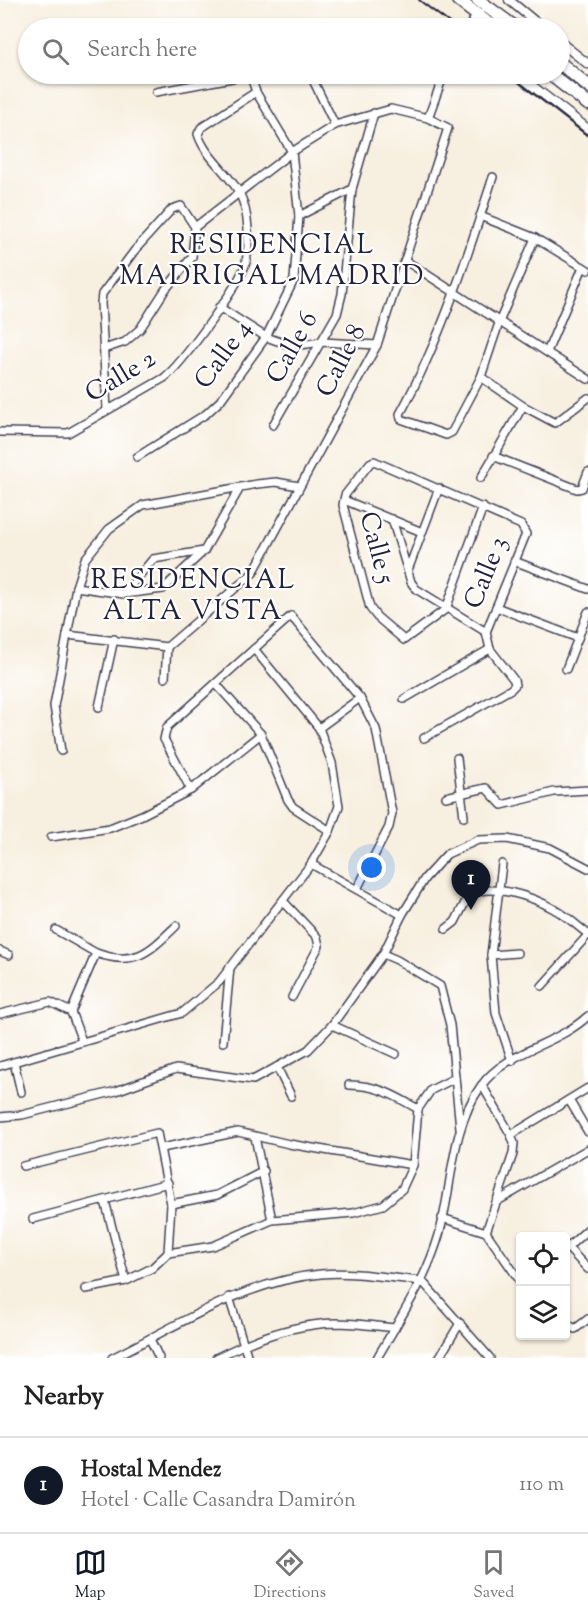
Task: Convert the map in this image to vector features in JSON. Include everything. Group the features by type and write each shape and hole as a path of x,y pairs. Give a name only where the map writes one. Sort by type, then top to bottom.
{"highway":[{"path":"459,0 481,18"},
{"path":"478,0 502,18"},
{"path":"570,71 585,82"},
{"path":"563,84 588,104"}],"street":[{"path":"509,0 531,18"},
{"path":"570,50 588,64"},
{"path":"156,92 199,84"},
{"name":"Calle 4","path":"137,457 206,414 220,401 266,337 294,280 299,216 292,153 256,92 254,84"},
{"path":"315,84 335,125"},
{"path":"428,118 440,84"},
{"path":"530,84 588,129"},
{"name":"Calle 2","path":"0,432 60,435 68,433 172,372 238,281 246,262 248,217 239,193 198,134 201,128 256,92"},
{"name":"Calle 8","path":"167,647 253,573 377,345 448,128 428,118 391,109 335,125 292,153 195,227"},
{"name":"Calle 6","path":"273,425 337,314 342,294 352,189 374,113"},
{"path":"493,177 455,292 426,366 400,414 401,419 449,435 481,377 500,320 535,238"},
{"path":"299,216 352,189"},
{"path":"104,349 126,342 140,329 192,257 195,227 181,206 177,205 135,250 107,286 101,303 107,410"},
{"path":"480,216 535,238 585,268 547,352"},
{"path":"406,261 500,320 588,380"},
{"path":"219,307 266,337 292,346 322,342 377,345"},
{"path":"481,377 523,406 555,423 588,398"},
{"path":"481,478 523,406"},
{"path":"493,456 577,489 582,488 588,472"},
{"name":"Calle 5","path":"438,488 372,461 344,500 370,608 377,617 404,640 446,609"},
{"path":"61,751 54,706 76,587 85,559 109,529 144,505 276,482 299,486"},
{"path":"76,587 124,594 164,589 204,550 240,488"},
{"path":"408,570 438,488 483,507 446,609"},
{"path":"344,500 422,532"},
{"name":"Calle 3","path":"483,507 525,529 526,534 486,632"},
{"path":"392,519 416,589 486,632 489,649 514,680 515,685 424,738"},
{"path":"124,594 153,559 204,550"},
{"path":"514,561 588,589"},
{"path":"496,607 578,638"},
{"path":"566,669 588,612"},
{"path":"191,790 164,739 164,733 291,616 360,698 376,729 392,813 388,827 357,890"},
{"path":"67,635 167,647 165,678"},
{"path":"99,707 114,639"},
{"path":"0,1066 182,1012 219,981 311,864 330,831 339,806 339,793 332,763 319,728 254,649"},
{"path":"404,699 489,649"},
{"path":"216,684 261,734 293,807 330,831"},
{"path":"319,728 360,698"},
{"path":"51,837 120,825 191,790 261,734"},
{"path":"457,758 464,817"},
{"path":"446,797 486,788 502,805 554,792 588,790"},
{"path":"0,1117 22,1115 116,1091 176,1069 253,1080 308,1050 332,1025 383,954 402,915 425,878 447,854 478,840 507,839 550,848 588,868"},
{"path":"311,864 402,915"},
{"path":"502,864 496,891 491,955 496,1013 512,1061"},
{"path":"446,929 455,922 469,895 481,891 524,896 555,909 588,934 542,986"},
{"path":"283,901 317,937 320,946 292,997"},
{"path":"56,930 115,960 129,959 153,948 176,926"},
{"path":"0,951 9,955"},
{"path":"70,1012 96,952"},
{"path":"491,955 517,953"},
{"path":"383,954 440,986 450,1025 460,1130"},
{"path":"223,1042 230,966"},
{"path":"0,1014 50,1002 70,1012 82,1041"},
{"path":"377,1358 422,1281 439,1234 460,1130 470,1105 482,1085 512,1061 570,1030 588,1016"},
{"path":"332,1025 396,1054"},
{"path":"14,1062 21,1092"},
{"path":"277,1067 291,1096"},
{"path":"86,1289 126,1281 152,1268 168,1253 213,1246 272,1220 353,1213 382,1205 402,1189 413,1165 418,1109 431,1090 455,1078"},
{"path":"349,1085 367,1085 388,1091 418,1109"},
{"path":"482,1085 514,1143 513,1154 486,1232"},
{"path":"511,1135 588,1088"},
{"path":"569,1100 588,1132"},
{"path":"162,1148 238,1132 413,1165"},
{"path":"23,1166 157,1133 162,1148 171,1204 168,1253"},
{"path":"255,1137 264,1171 272,1220"},
{"path":"496,1202 588,1149"},
{"path":"171,1204 217,1196 264,1171"},
{"path":"33,1219 168,1183"},
{"path":"105,1201 126,1281"},
{"path":"442,1218 486,1232 516,1270"},
{"path":"570,1246 588,1229"},
{"path":"570,1252 588,1269"},
{"path":"112,1358 229,1297 298,1277 323,1274 422,1281 490,1358"},
{"path":"229,1297 248,1358"},
{"path":"570,1326 574,1329 588,1319"},
{"path":"216,1358 245,1344 316,1325 335,1323 395,1328"},
{"path":"439,1358 460,1323"},
{"path":"150,1339 159,1358"}],"railway":[{"path":"419,0 443,18"},
{"path":"521,84 588,136"}],"place":[{"name":"Hostal Mendez","path":"471,910"}],"district":[{"name":"RESIDENCIAL MADRIGAL-MADRID","path":"272,262"},
{"name":"RESIDENCIAL ALTA VISTA","path":"193,596"}]}
